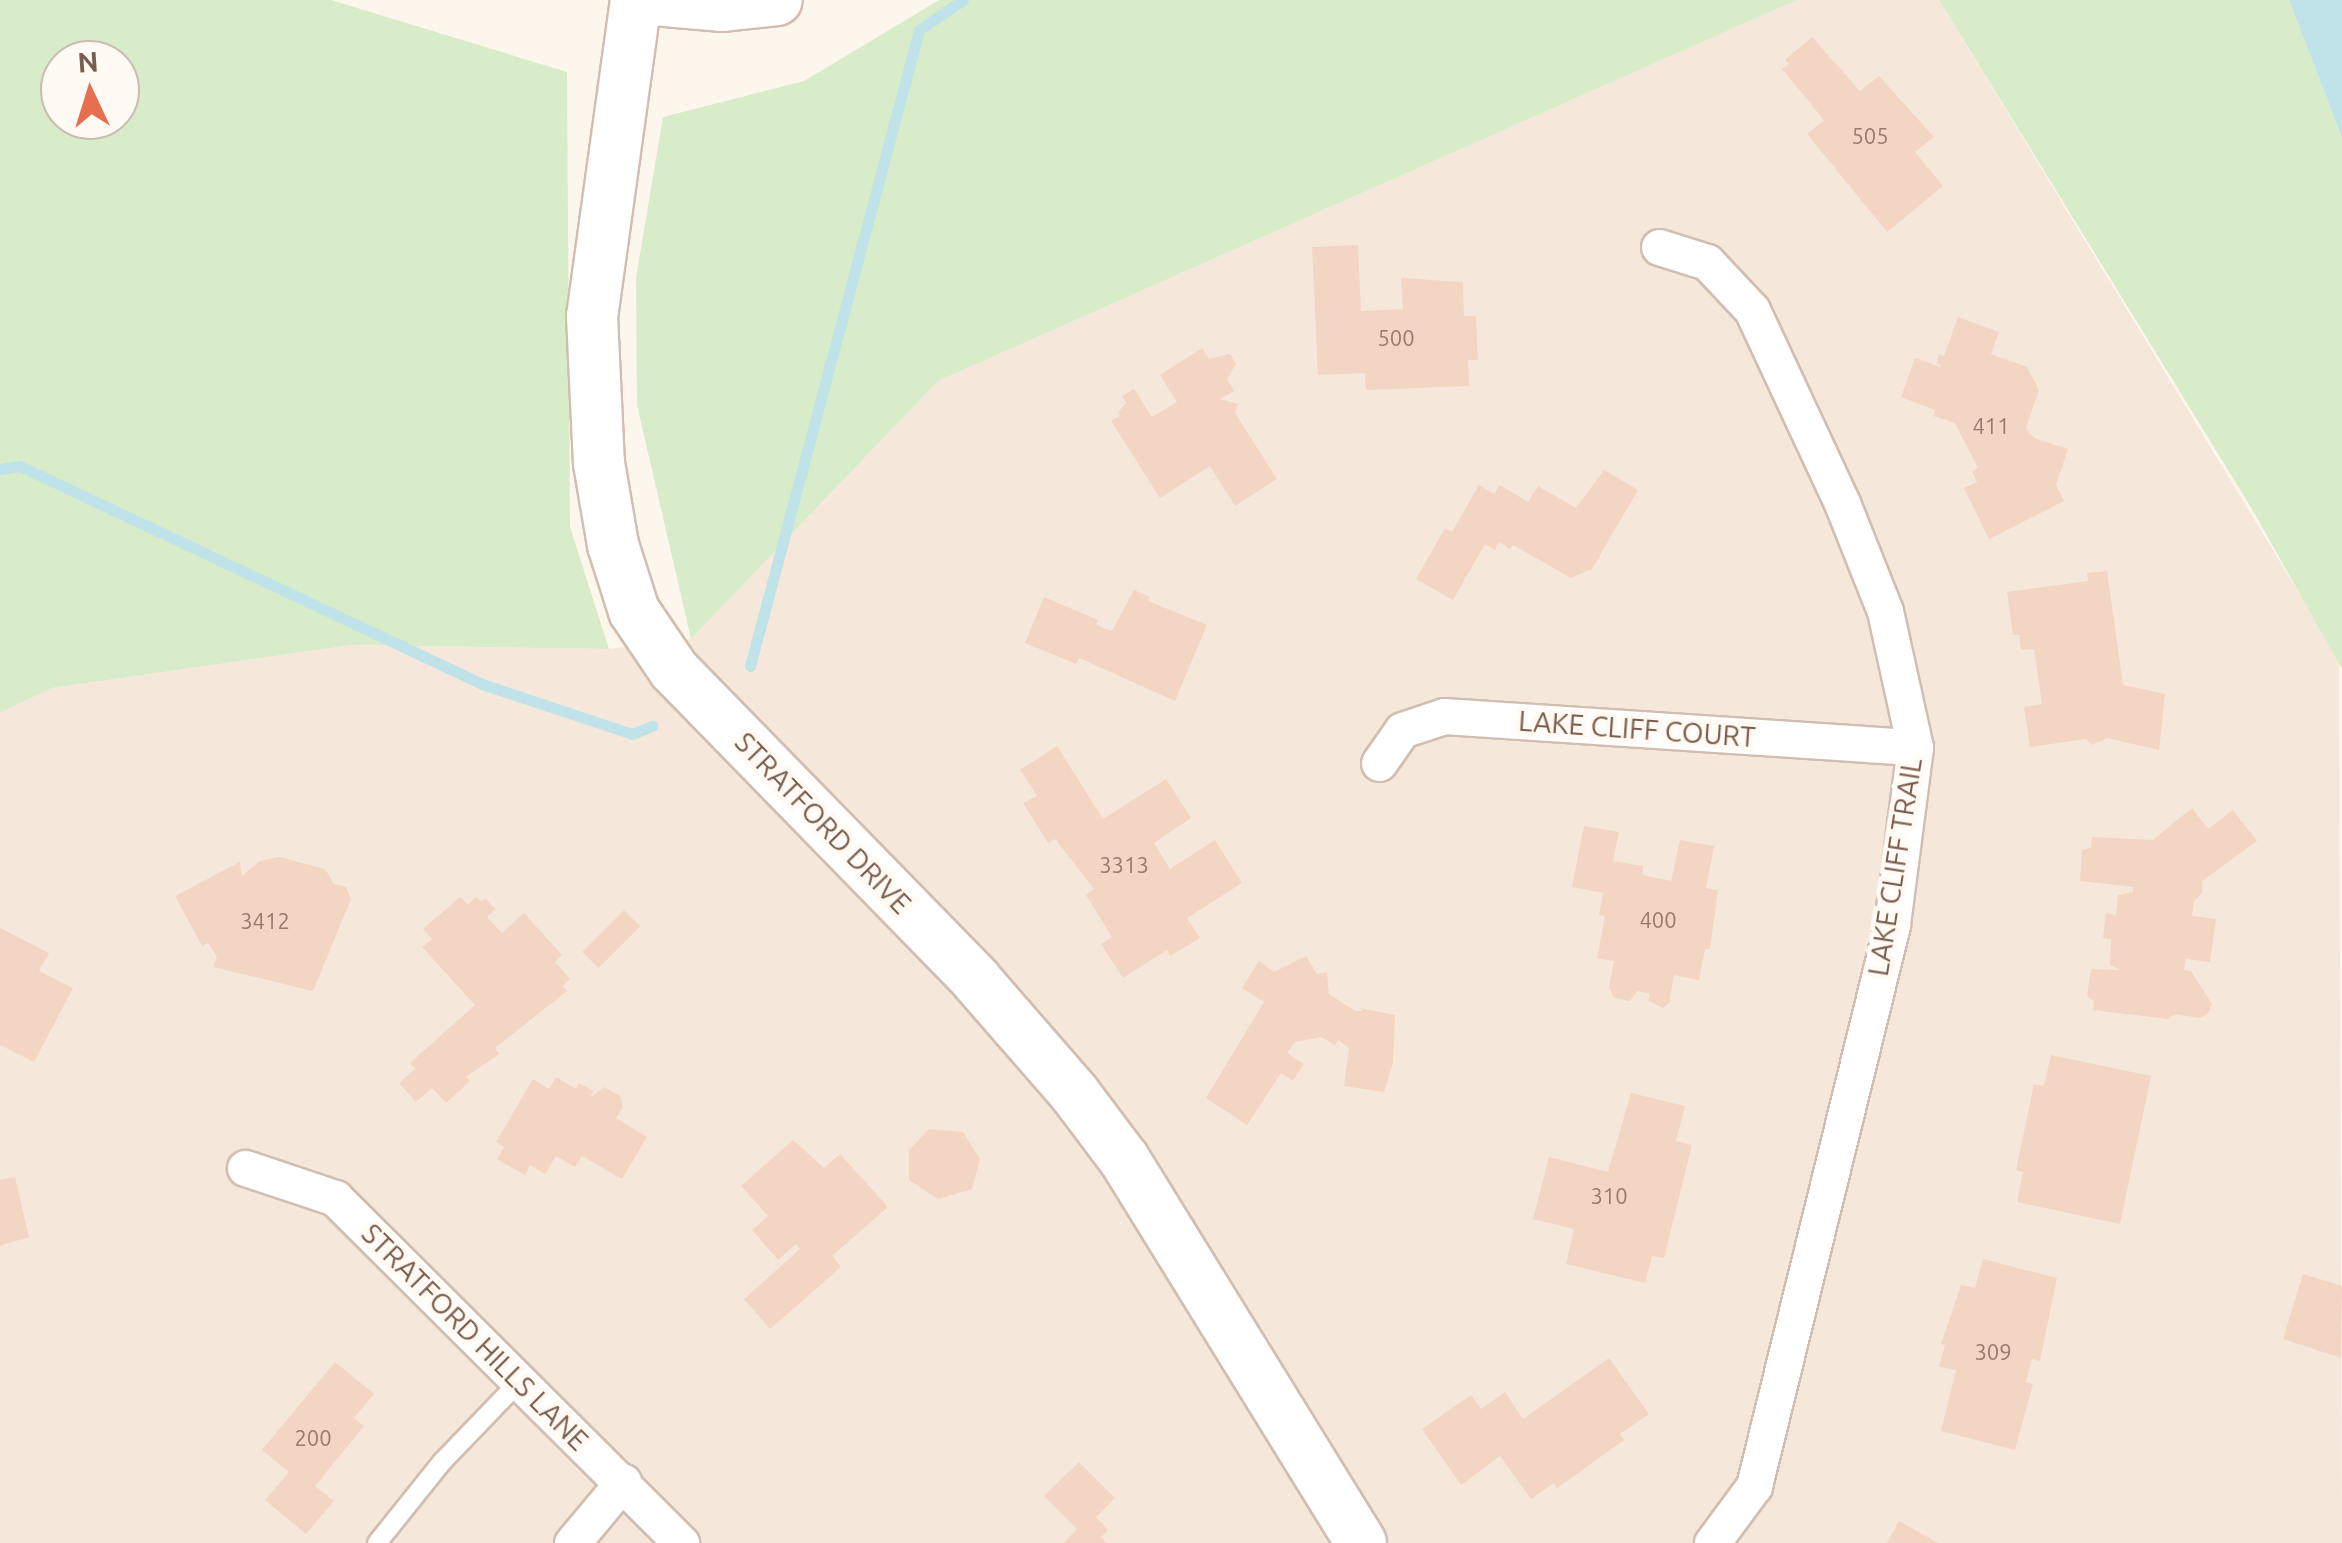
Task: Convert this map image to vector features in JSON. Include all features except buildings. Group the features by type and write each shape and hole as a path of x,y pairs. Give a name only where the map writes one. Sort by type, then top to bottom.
{"street":[{"name":"STRATFORD DRIVE","path":"636,0 592,316 599,463 614,545 634,611 674,670 976,980 1075,1094 1124,1159 1360,1543"},
{"path":"654,0 723,6 777,0"},
{"name":"LAKE CLIFF TRAIL","path":"1658,247 1706,262 1752,310 1842,502 1885,611 1915,748 1892,925 1754,1486 1712,1543"},
{"name":"LAKE CLIFF COURT","path":"1379,763 1402,730 1444,716 1915,748"},
{"name":"STRATFORD HILLS LANE","path":"245,1168 334,1198 681,1543"},
{"path":"572,1543 623,1482"}],"lane":[{"path":"377,1543 442,1462 520,1380"}],"shaded area":[{"path":"1797,0 1939,0 2339,659 2342,1543 0,1543 0,713 52,688 352,645 609,649 691,639 938,381"}],"green space":[{"path":"0,0 331,0 567,72 570,527 609,649 352,645 52,688 0,713"},
{"path":"939,0 1797,0 938,381 691,639 637,405 636,278 663,117 804,81"},
{"path":"1939,0 2289,0 2342,138 2342,669 2252,509"}],"water":[{"path":"2289,0 2342,0 2342,138"}],"waterway":[{"path":"750,666 919,30 963,0"},
{"path":"0,469 20,466 482,684 632,734 652,726"}]}
